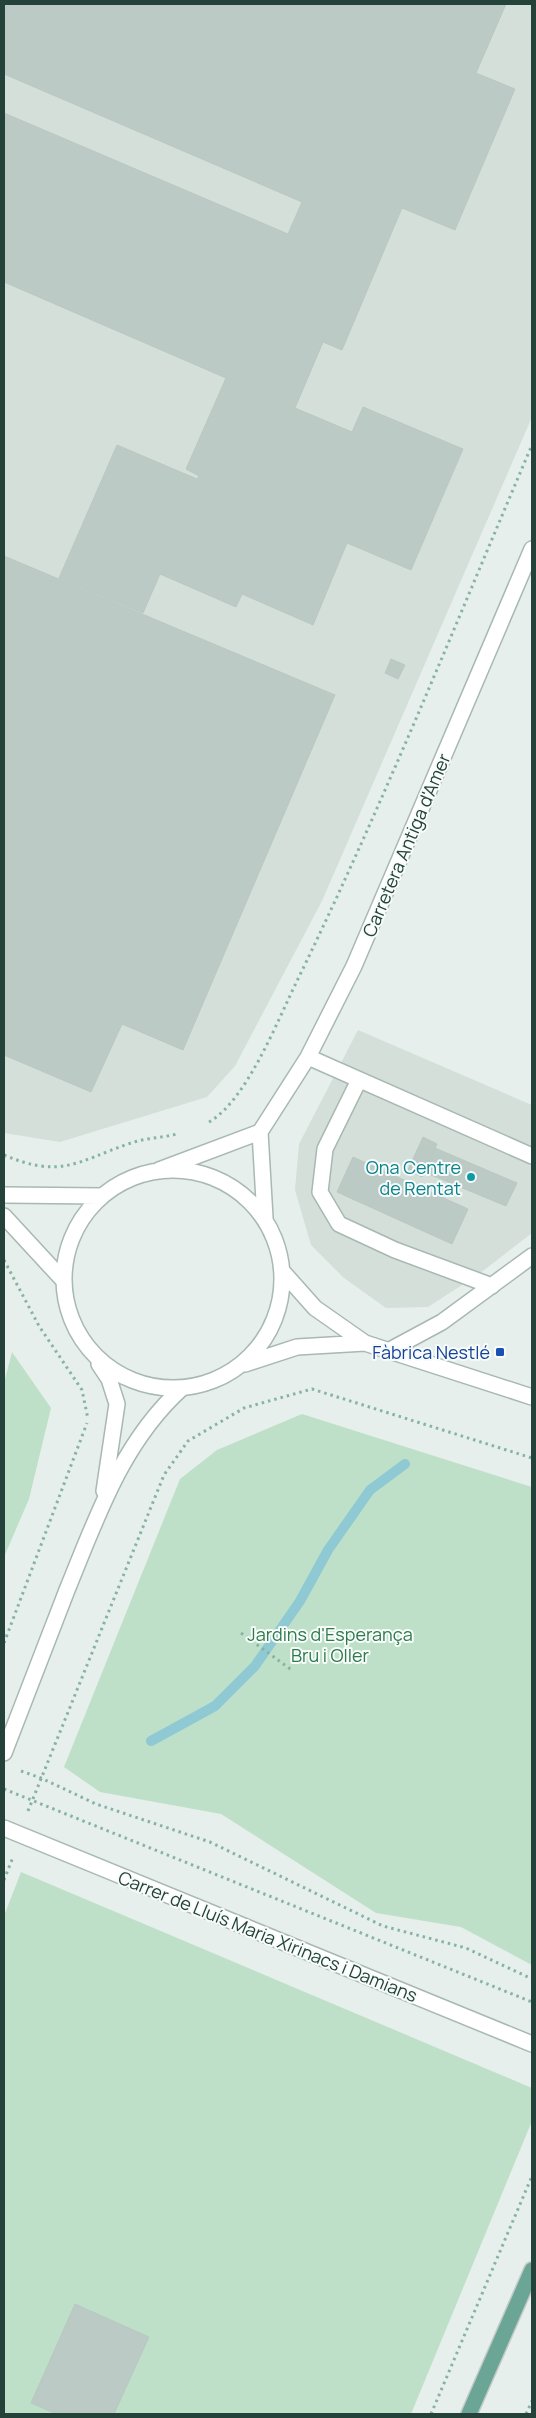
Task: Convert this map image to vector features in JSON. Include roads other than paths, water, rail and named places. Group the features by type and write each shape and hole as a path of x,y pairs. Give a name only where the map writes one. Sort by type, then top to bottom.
{"main road":[{"path":"469,2414 532,2270"}],"street":[{"name":"Carretera Antiga d'Amer","path":"260,1132 308,1057 358,958 532,549"},
{"path":"308,1057 532,1156"},
{"path":"359,1080 325,1148 320,1192 339,1224 395,1250 492,1286"},
{"path":"102,1501 117,1404 109,1379 71,1319 63,1280 70,1240 84,1216 102,1196 129,1179 159,1170 260,1132 265,1218"},
{"path":"159,1170 190,1170 219,1179 245,1195 265,1218 277,1244 283,1272 282,1290 272,1324 253,1354 239,1366"},
{"path":"4,1195 102,1196"},
{"path":"4,1216 63,1280"},
{"path":"390,1350 442,1322 532,1256"},
{"path":"283,1272 315,1308 365,1343"},
{"path":"92,1352 113,1371 140,1384 182,1388 212,1381 239,1366 297,1347 365,1343 532,1397"},
{"path":"4,1753 102,1501 140,1433 162,1406 182,1388"},
{"name":"Carrer de Lluís Maria Xirinacs i Damians","path":"4,1828 532,2044"}],"waterway":[{"path":"151,1741 215,1706 255,1666 300,1601 328,1550 370,1490 405,1464"}],"place":[{"name":"Ona Centre de Rentat","path":"471,1177"},
{"name":"Fàbrica Nestlé","path":"500,1352"}],"park label":[{"name":"Jardins d'Esperança Bru i Oller","path":"330,1644"}]}
